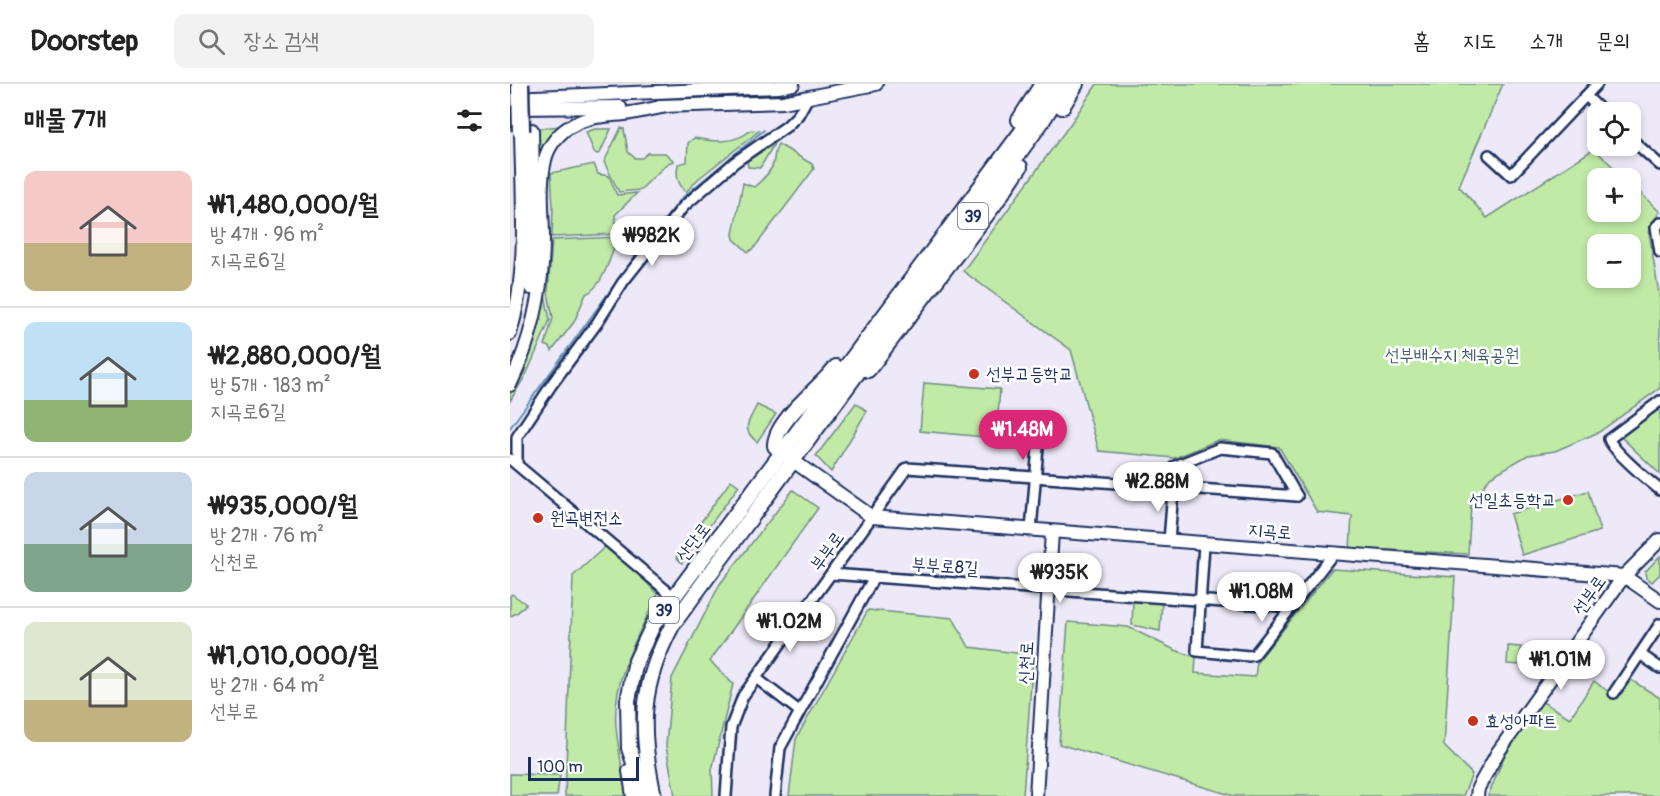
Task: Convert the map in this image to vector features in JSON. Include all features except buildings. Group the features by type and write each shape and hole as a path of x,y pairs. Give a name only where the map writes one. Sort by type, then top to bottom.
{"highway":[{"path":"520,84 526,131"},
{"path":"526,131 532,84"}],"main road":[{"path":"510,98 778,87 793,84"},
{"path":"510,108 783,102 876,84"},
{"path":"872,517 788,457 775,446 775,439 785,422 827,379 941,228 1033,91 1042,84"},
{"name":"39","path":"873,341 1054,84"},
{"path":"824,407 874,365 994,205 1073,86"},
{"name":"39","path":"873,341 1041,123 1073,86"},
{"path":"510,385 531,329 539,293 545,157 559,136 573,124 600,116 667,106"},
{"path":"510,334 521,281 526,131"},
{"path":"510,367 525,324 532,283 534,230 526,131"},
{"name":"산단로","path":"654,796 645,744 645,714 652,670 661,646 673,624 788,457 873,341"},
{"path":"824,407 850,348"},
{"name":"산단로","path":"645,796 629,748 628,700 636,661 653,625 788,457"},
{"name":"지곡로","path":"872,517 1624,576"},
{"name":"신천로","path":"1036,796 1052,532"},
{"name":"선부로","path":"1477,796 1478,788 1498,752 1624,576 1660,540"},
{"path":"1624,576 1660,601"},
{"path":"645,744 662,796"},
{"path":"629,748 634,796"}],"street":[{"path":"1489,155 1511,175 1597,84"},
{"path":"1586,96 1592,102"},
{"path":"674,597 514,462 517,437 623,282 684,206 735,162 787,126 798,115 807,99"},
{"path":"1641,148 1660,165"},
{"path":"1660,223 1656,227 1660,252"},
{"path":"1660,401 1609,439 1618,452 1660,490"},
{"path":"1031,530 1038,447"},
{"path":"1035,477 1173,488 1297,496 1272,453 1221,448 1175,466 1173,488 1169,541"},
{"name":"부부로","path":"726,796 731,727 740,703 908,468 1035,477"},
{"path":"1204,544 1197,651 1254,655 1333,554"},
{"name":"부부로8길","path":"831,574 1292,607"},
{"path":"775,796 780,748 874,577"},
{"path":"1614,693 1660,624"},
{"path":"1640,654 1660,668"},
{"path":"756,678 799,711"}],"green space":[{"name":"선부배수지 체육공원","path":"1097,84 1503,84 1459,186 1487,218 1587,154 1587,156 1601,156 1614,168 1587,168 1587,222 1641,222 1641,194 1660,212 1651,224 1649,233 1660,300 1660,388 1599,432 1555,451 1528,455 1490,477 1471,504 1468,554 1350,548 1352,516 1317,512 1279,447 1218,440 1175,458 1099,451 1071,350 963,271"},
{"path":"562,126 537,167 538,130"},
{"path":"621,128 624,129 628,152 635,158 642,158 648,153 665,153 674,161 668,163 640,190 619,192 604,162"},
{"path":"595,129 611,129 600,153 597,154 586,132"},
{"path":"751,130 759,131 698,179 686,192 683,189 678,179 677,168 678,164 687,162 688,143 694,138 731,140"},
{"path":"774,144 760,168 748,167 747,161"},
{"path":"778,144 812,164 814,169 754,248 748,252 734,239 733,234 743,183 754,187 765,177 772,167"},
{"path":"594,164 598,174 609,176 617,195 637,193 615,215 617,234 552,237 551,173"},
{"path":"618,237 598,284 586,294 574,322 552,351 545,345 553,318 548,293 552,240"},
{"path":"545,295 550,320 527,373 510,401 510,392 529,353"},
{"path":"924,383 1000,389 996,438 920,431"},
{"path":"856,403 867,411 831,472 816,456"},
{"path":"757,405 776,414 757,442 747,429"},
{"path":"1660,407 1660,474 1620,436"},
{"path":"731,480 739,486 682,563 676,557"},
{"path":"793,490 818,508 710,661 733,684 712,770 713,796 675,796 666,746 672,678 720,584"},
{"path":"1588,491 1600,531 1522,555 1510,514"},
{"path":"608,544 658,594 635,641 618,691 616,726 627,796 565,796 573,576"},
{"path":"1660,556 1660,574 1652,582 1646,578 1645,572"},
{"path":"1332,569 1455,577 1444,746 1472,774 1463,796 1234,796 1059,744 1068,622 1128,627 1175,650 1196,657 1195,673 1255,677 1257,662"},
{"path":"512,594 526,604 510,616 510,596"},
{"path":"1133,601 1162,602 1160,631 1132,625"},
{"path":"868,610 953,618 969,647 1033,655 1023,796 789,796 796,739"},
{"path":"1508,646 1521,647 1520,665 1507,664"},
{"path":"1631,680 1660,698 1660,796 1488,796 1504,757 1541,701 1570,718 1594,681 1617,698"},
{"path":"510,774 560,775 557,796 510,796"}],"waterway":[{"path":"510,428 637,254 682,198 764,130"}],"place":[{"name":"선부고등학교","path":"974,374"},
{"name":"선일초등학교","path":"1568,500"},
{"name":"원곡변전소","path":"538,518"},
{"name":"효성아파트","path":"1473,721"}]}
